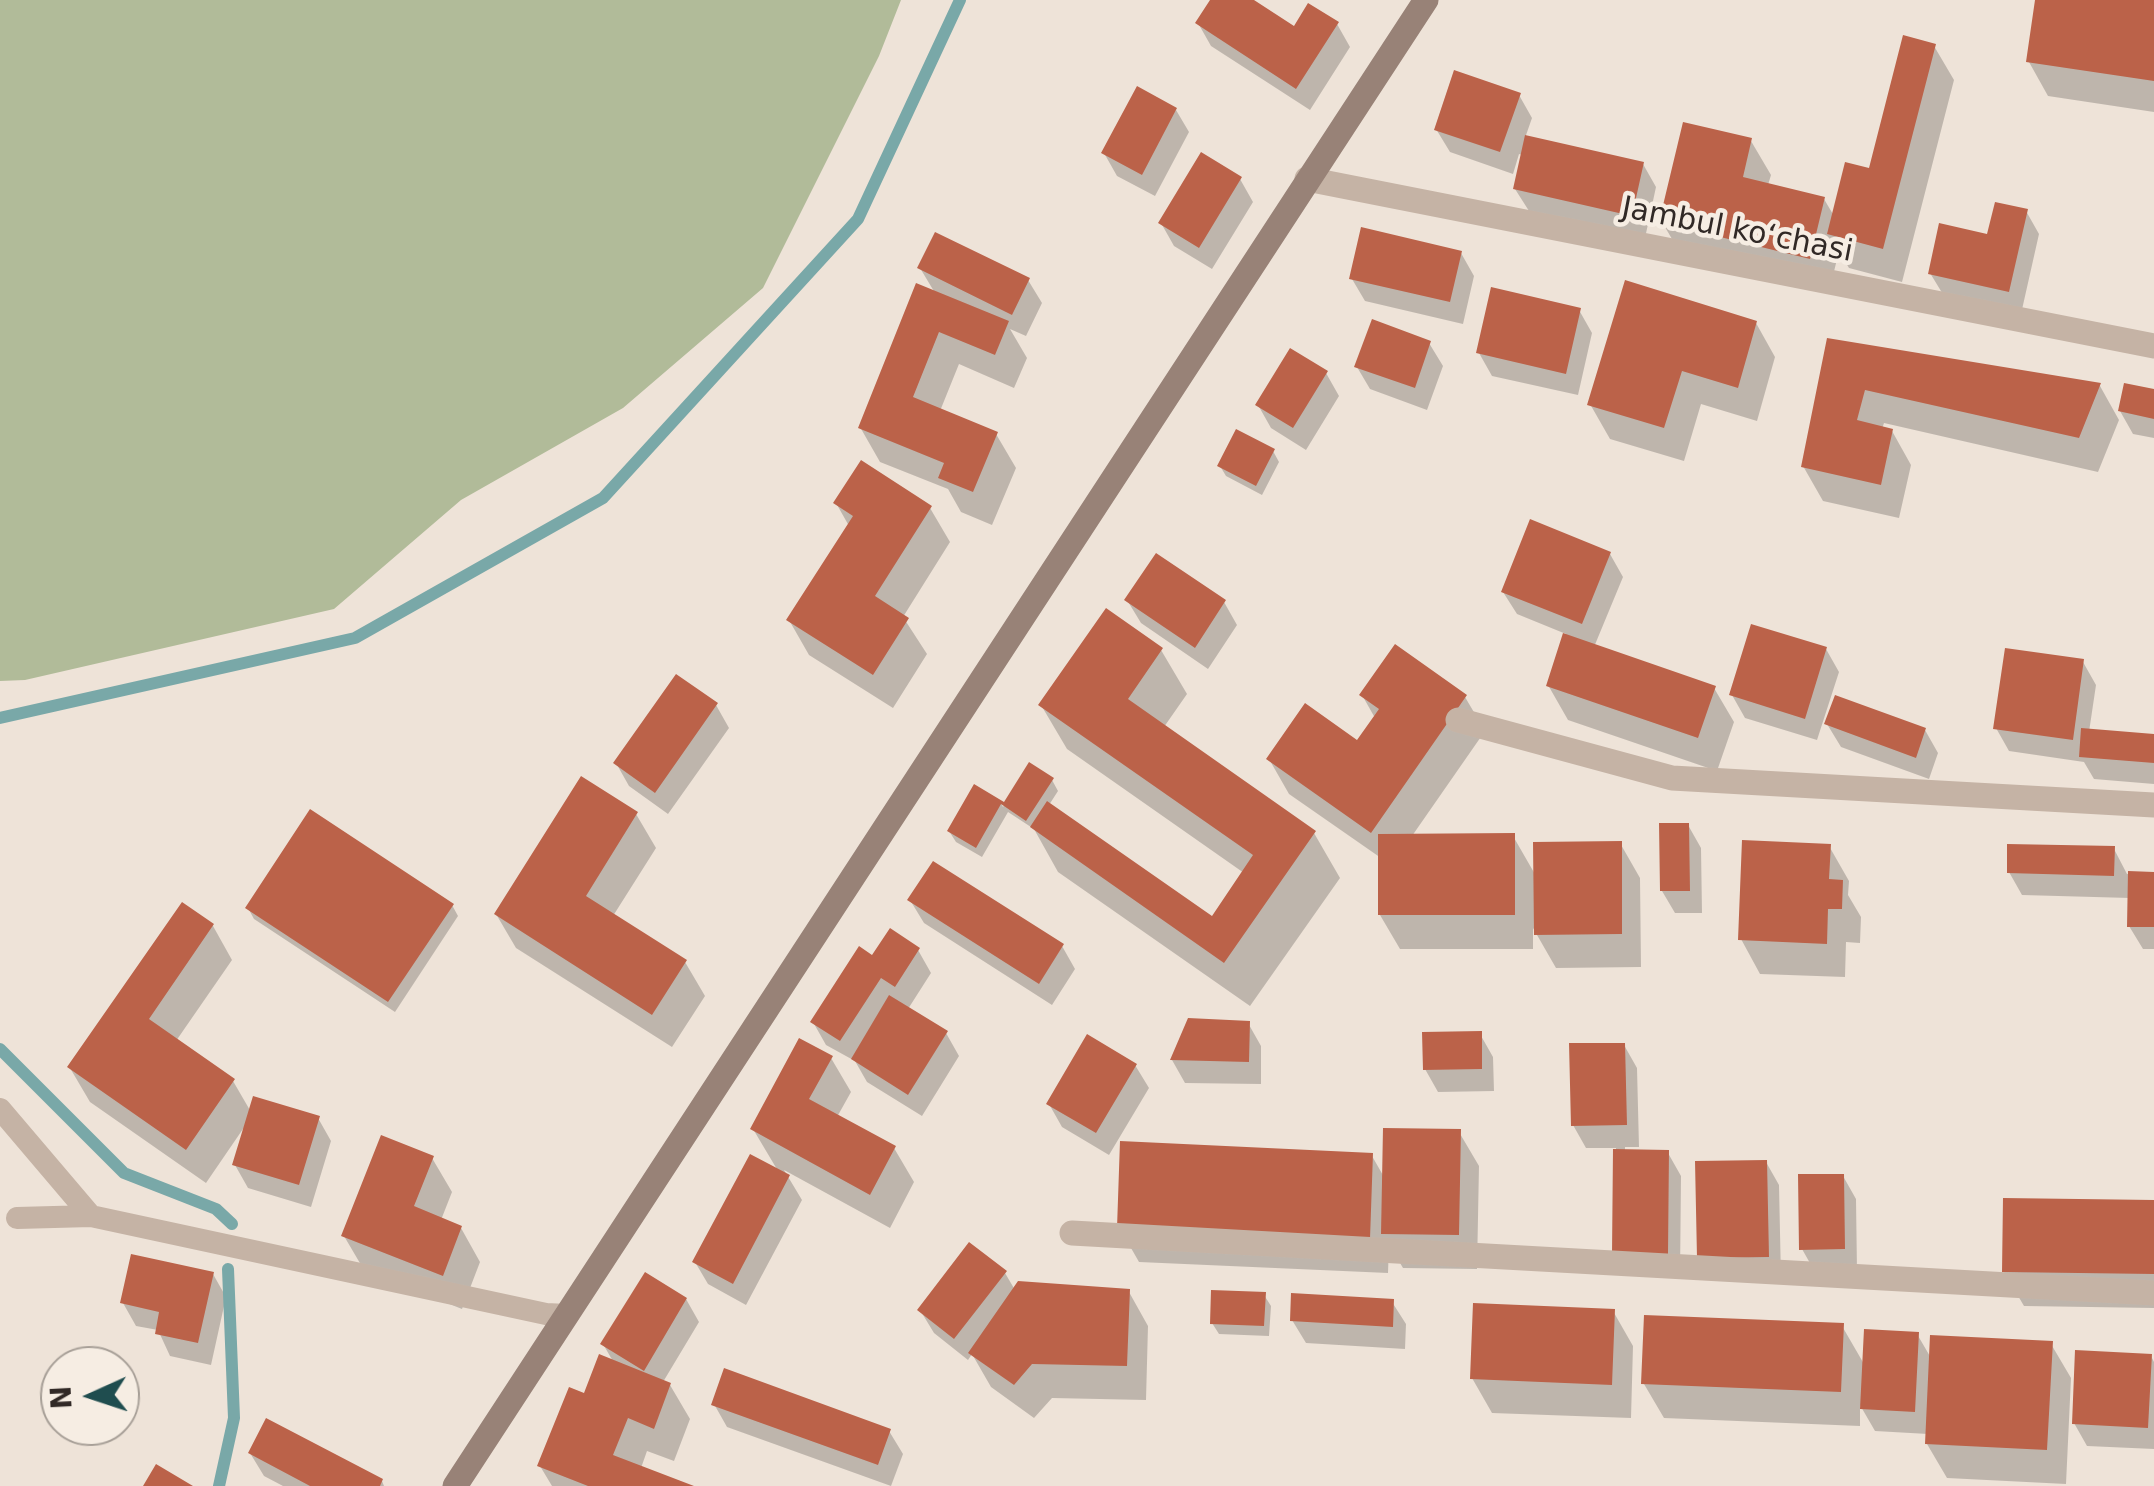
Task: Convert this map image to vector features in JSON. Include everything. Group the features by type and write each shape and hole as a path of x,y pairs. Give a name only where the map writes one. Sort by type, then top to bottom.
{"main road":[{"path":"455,1486 1426,0"}],"street":[{"name":"Jambul ko‘chasi","path":"1307,179 2154,346"},
{"path":"1458,720 1672,778 2154,804"},
{"path":"1072,1234 2154,1293"}],"lane":[{"path":"0,1110 91,1216"},
{"path":"18,1218 91,1216 546,1314 568,1315"}],"green space":[{"path":"0,0 901,0 879,56 763,288 623,408 461,500 334,609 25,680 0,681"}],"building":[{"path":"1210,0 1254,0 1294,26 1308,3 1339,22 1296,89 1195,23"},
{"path":"2035,0 2154,0 2154,81 2026,62"},
{"path":"1903,35 1936,44 1883,249 1827,234 1845,162 1869,168"},
{"path":"1454,70 1521,93 1500,152 1434,130"},
{"path":"1137,86 1177,108 1142,175 1101,153"},
{"path":"1683,122 1752,138 1743,177 1825,197 1810,259 1659,222"},
{"path":"1525,135 1644,162 1632,216 1513,189"},
{"path":"1201,152 1242,177 1199,248 1158,223"},
{"path":"1995,202 2028,209 2009,292 1928,274 1939,223 1987,234"},
{"path":"1361,227 1462,251 1450,302 1349,279"},
{"path":"935,232 1030,278 1012,315 917,268"},
{"path":"1625,280 1757,321 1738,388 1682,371 1664,428 1587,405"},
{"path":"916,283 1009,321 995,355 939,332 913,397 998,432 973,492 938,478 944,463 858,428"},
{"path":"1491,287 1581,308 1566,374 1476,353"},
{"path":"1372,319 1431,341 1415,388 1354,367"},
{"path":"1827,338 2101,383 2079,438 1865,390 1857,420 1893,429 1881,485 1801,467"},
{"path":"1290,348 1328,371 1293,428 1255,405"},
{"path":"2124,383 2154,389 2154,419 2118,411"},
{"path":"1236,429 1275,449 1256,486 1217,466"},
{"path":"861,460 932,506 875,596 909,618 873,675 786,620 853,516 833,503"},
{"path":"1530,519 1611,552 1582,624 1501,592"},
{"path":"1156,553 1226,600 1195,648 1124,600"},
{"path":"1106,608 1163,648 1128,699 1316,831 1224,963 1030,827 1047,801 1212,916 1253,855 1038,705"},
{"path":"1751,624 1827,647 1805,719 1729,695"},
{"path":"1563,633 1716,686 1698,738 1546,686"},
{"path":"1395,644 1467,695 1371,833 1266,759 1305,703 1357,740 1379,709 1359,695"},
{"path":"2005,648 2084,659 2073,740 1993,729"},
{"path":"676,674 718,703 655,793 613,763"},
{"path":"1835,695 1926,728 1916,758 1824,724"},
{"path":"2081,728 2154,734 2154,763 2079,757"},
{"path":"1029,762 1054,778 1026,821 1001,804 976,848 947,831 974,784 1004,802"},
{"path":"581,776 638,812 586,896 687,960 652,1015 494,914"},
{"path":"310,809 454,904 388,1002 245,908"},
{"path":"1659,823 1689,823 1690,891 1660,891"},
{"path":"1515,833 1515,915 1378,915 1378,834"},
{"path":"1742,840 1831,844 1829,879 1843,880 1842,909 1828,909 1827,944 1738,940"},
{"path":"1622,841 1622,934 1534,935 1533,842"},
{"path":"2007,844 2115,846 2114,876 2007,873"},
{"path":"933,861 1064,944 1039,984 907,900"},
{"path":"2128,871 2154,872 2154,927 2127,927"},
{"path":"182,902 214,924 149,1019 235,1079 186,1150 67,1067"},
{"path":"890,928 920,948 895,987 881,978 840,1041 810,1022 859,946 872,955"},
{"path":"889,995 948,1031 908,1095 851,1059"},
{"path":"1188,1018 1250,1021 1249,1062 1170,1060"},
{"path":"1482,1031 1482,1069 1423,1070 1422,1032"},
{"path":"1087,1034 1137,1064 1096,1133 1046,1104"},
{"path":"799,1038 833,1056 809,1099 896,1146 870,1195 750,1129"},
{"path":"1569,1043 1625,1043 1627,1125 1571,1126"},
{"path":"253,1096 320,1116 299,1185 232,1165"},
{"path":"1383,1128 1461,1129 1459,1235 1381,1234"},
{"path":"381,1135 434,1156 414,1206 462,1226 443,1276 341,1236"},
{"path":"1120,1141 1373,1153 1370,1239 1117,1228"},
{"path":"1613,1149 1669,1150 1668,1254 1612,1254"},
{"path":"750,1154 790,1175 733,1284 692,1262"},
{"path":"1767,1160 1769,1257 1697,1258 1695,1161"},
{"path":"1798,1174 1844,1174 1845,1249 1799,1250"},
{"path":"2003,1198 2154,1200 2154,1274 2002,1272"},
{"path":"969,1242 1007,1271 954,1339 917,1310"},
{"path":"131,1254 214,1272 198,1343 155,1334 159,1312 120,1303"},
{"path":"645,1272 687,1298 644,1371 600,1344"},
{"path":"1018,1281 1130,1289 1127,1366 1032,1364 1014,1385 968,1353"},
{"path":"1211,1290 1266,1292 1264,1326 1210,1324"},
{"path":"1291,1293 1394,1299 1393,1327 1290,1321"},
{"path":"1473,1303 1615,1309 1612,1385 1470,1379"},
{"path":"1644,1315 1844,1323 1841,1392 1641,1384"},
{"path":"1864,1329 1919,1332 1915,1412 1860,1409"},
{"path":"1930,1335 2053,1341 2047,1450 1925,1444"},
{"path":"2075,1350 2152,1354 2148,1428 2072,1424"},
{"path":"599,1354 671,1383 654,1429 628,1418 613,1455 694,1486 588,1486 537,1466 569,1387 584,1393"},
{"path":"724,1368 891,1429 878,1465 711,1405"},
{"path":"266,1418 383,1479 380,1486 310,1486 248,1453"},
{"path":"156,1464 193,1486 143,1486"}],"waterway":[{"path":"0,718 355,638 603,498 858,219 960,0"},
{"path":"0,1049 124,1173 216,1209 232,1224"},
{"path":"219,1486 234,1418 228,1269"}]}
